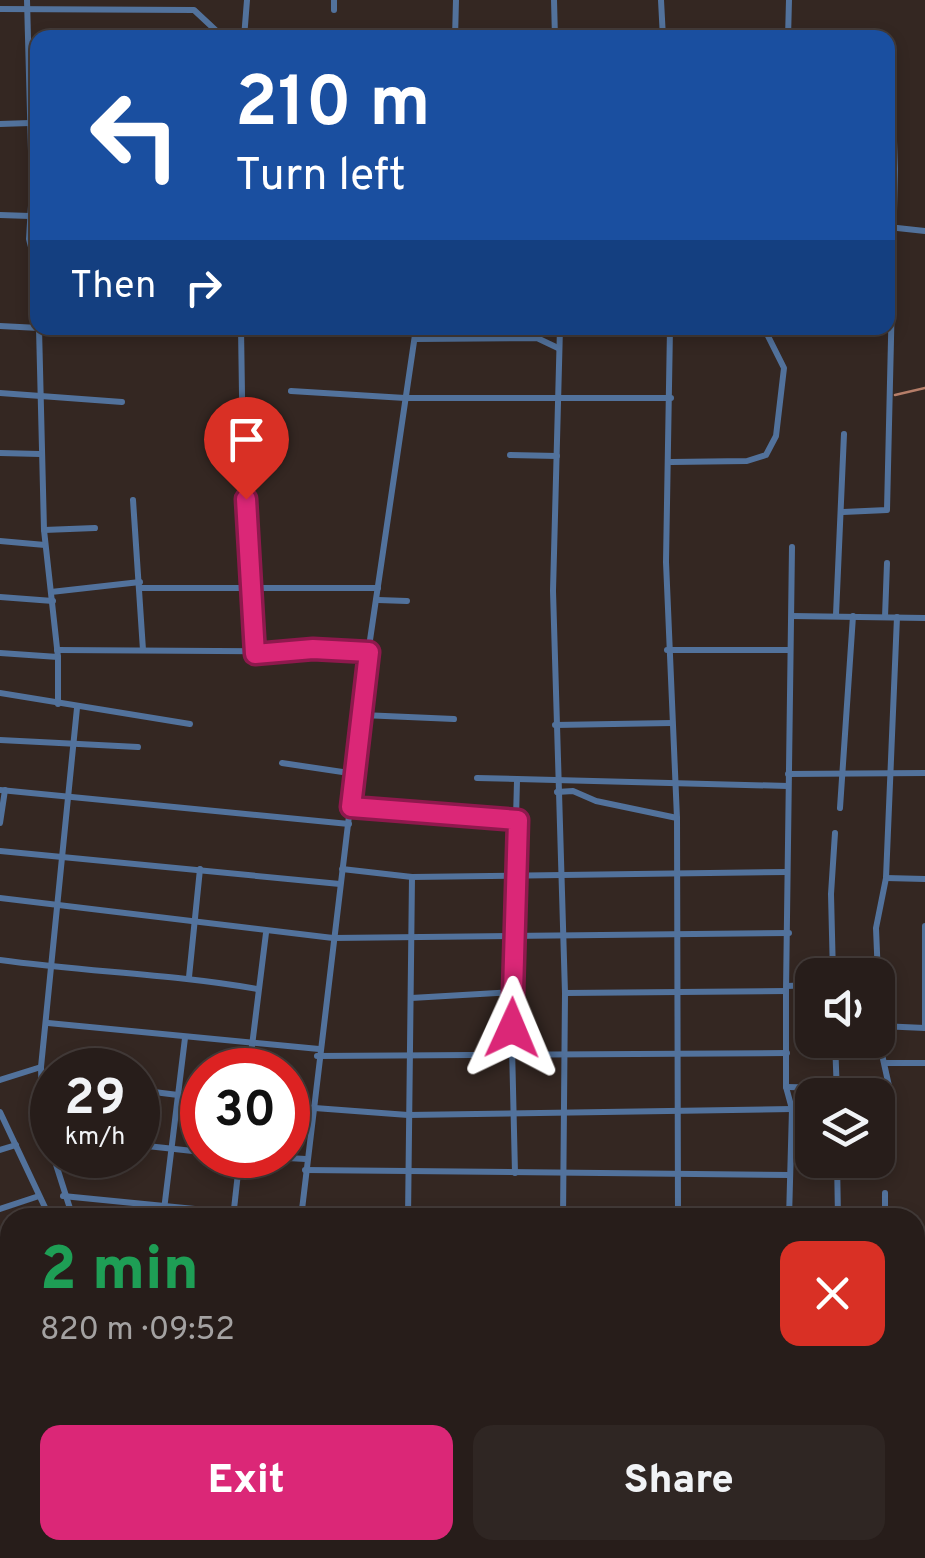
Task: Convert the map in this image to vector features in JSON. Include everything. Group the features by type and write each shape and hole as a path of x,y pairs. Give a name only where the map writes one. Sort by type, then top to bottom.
{"street":[{"path":"27,0 30,31"},
{"path":"245,30 247,0"},
{"path":"334,0 334,10"},
{"path":"455,30 456,0"},
{"path":"554,0 555,30"},
{"path":"661,0 662,30"},
{"path":"788,30 789,0"},
{"path":"0,9 140,5 194,10 215,30"},
{"path":"0,124 30,123 30,243"},
{"path":"0,215 30,216"},
{"path":"895,227 925,231"},
{"path":"0,326 30,328"},
{"path":"39,335 40,454 45,545 58,653 58,704"},
{"path":"241,335 242,460 255,654"},
{"path":"310,1130 369,652 415,335"},
{"path":"559,335 553,591 565,993 563,1208"},
{"path":"670,335 667,650 677,818 674,935 678,1208"},
{"path":"671,462 747,460 766,455 776,436 784,368 768,335"},
{"path":"842,512 887,510 889,335"},
{"path":"415,338 537,338 558,348"},
{"path":"291,391 405,398 670,398"},
{"path":"0,393 122,402"},
{"path":"836,615 844,434"},
{"path":"0,453 40,454"},
{"path":"510,455 557,456"},
{"path":"133,500 143,650"},
{"path":"44,530 95,528"},
{"path":"0,541 45,545"},
{"path":"789,1208 792,1110 786,1087 786,988 790,933 787,872 792,547"},
{"path":"884,617 887,563"},
{"path":"0,598 141,585 378,588"},
{"path":"378,600 407,601"},
{"path":"792,616 925,618"},
{"path":"840,808 853,616"},
{"path":"877,958 876,928 886,878 897,617"},
{"path":"0,653 143,650 255,654 313,649 369,652"},
{"path":"667,650 790,650"},
{"path":"0,693 190,724"},
{"path":"43,1048 77,708"},
{"path":"362,714 454,719"},
{"path":"556,725 672,723"},
{"path":"0,740 138,747"},
{"path":"282,762 356,774"},
{"path":"788,774 925,772"},
{"path":"477,778 788,786"},
{"path":"515,1173 517,781"},
{"path":"0,823 3,790 349,824"},
{"path":"557,792 572,791 596,801 677,818"},
{"path":"351,807 518,820"},
{"path":"833,958 831,894 836,833"},
{"path":"0,851 340,884"},
{"path":"189,977 200,869"},
{"path":"342,869 412,878 787,872"},
{"path":"408,1208 412,878"},
{"path":"886,878 925,879"},
{"path":"0,898 266,933 333,938 790,933"},
{"path":"895,1027 925,1028 925,929"},
{"path":"251,1048 266,933"},
{"path":"0,960 52,968 189,977 257,989"},
{"path":"565,993 676,995 795,987"},
{"path":"411,998 513,992"},
{"path":"48,1023 318,1053 787,1053"},
{"path":"164,1208 185,1038"},
{"path":"883,1058 886,1078"},
{"path":"884,1063 925,1064"},
{"path":"0,1080 30,1070"},
{"path":"786,1087 795,1088"},
{"path":"160,1093 179,1095"},
{"path":"310,1109 408,1115 792,1110"},
{"path":"0,1112 45,1208"},
{"path":"0,1150 16,1145"},
{"path":"160,1147 180,1150"},
{"path":"310,1170 790,1175"},
{"path":"58,1178 68,1208"},
{"path":"235,1208 238,1178"},
{"path":"302,1208 304,1178"},
{"path":"837,1178 838,1208"},
{"path":"885,1193 885,1208"},
{"path":"3,1208 39,1196"},
{"path":"63,1196 192,1208"}],"waterway":[{"path":"895,395 925,388"}],"route":[{"path":"246,499 255,654 313,649 369,652 351,807 414,816 518,820 512,1028"}]}
